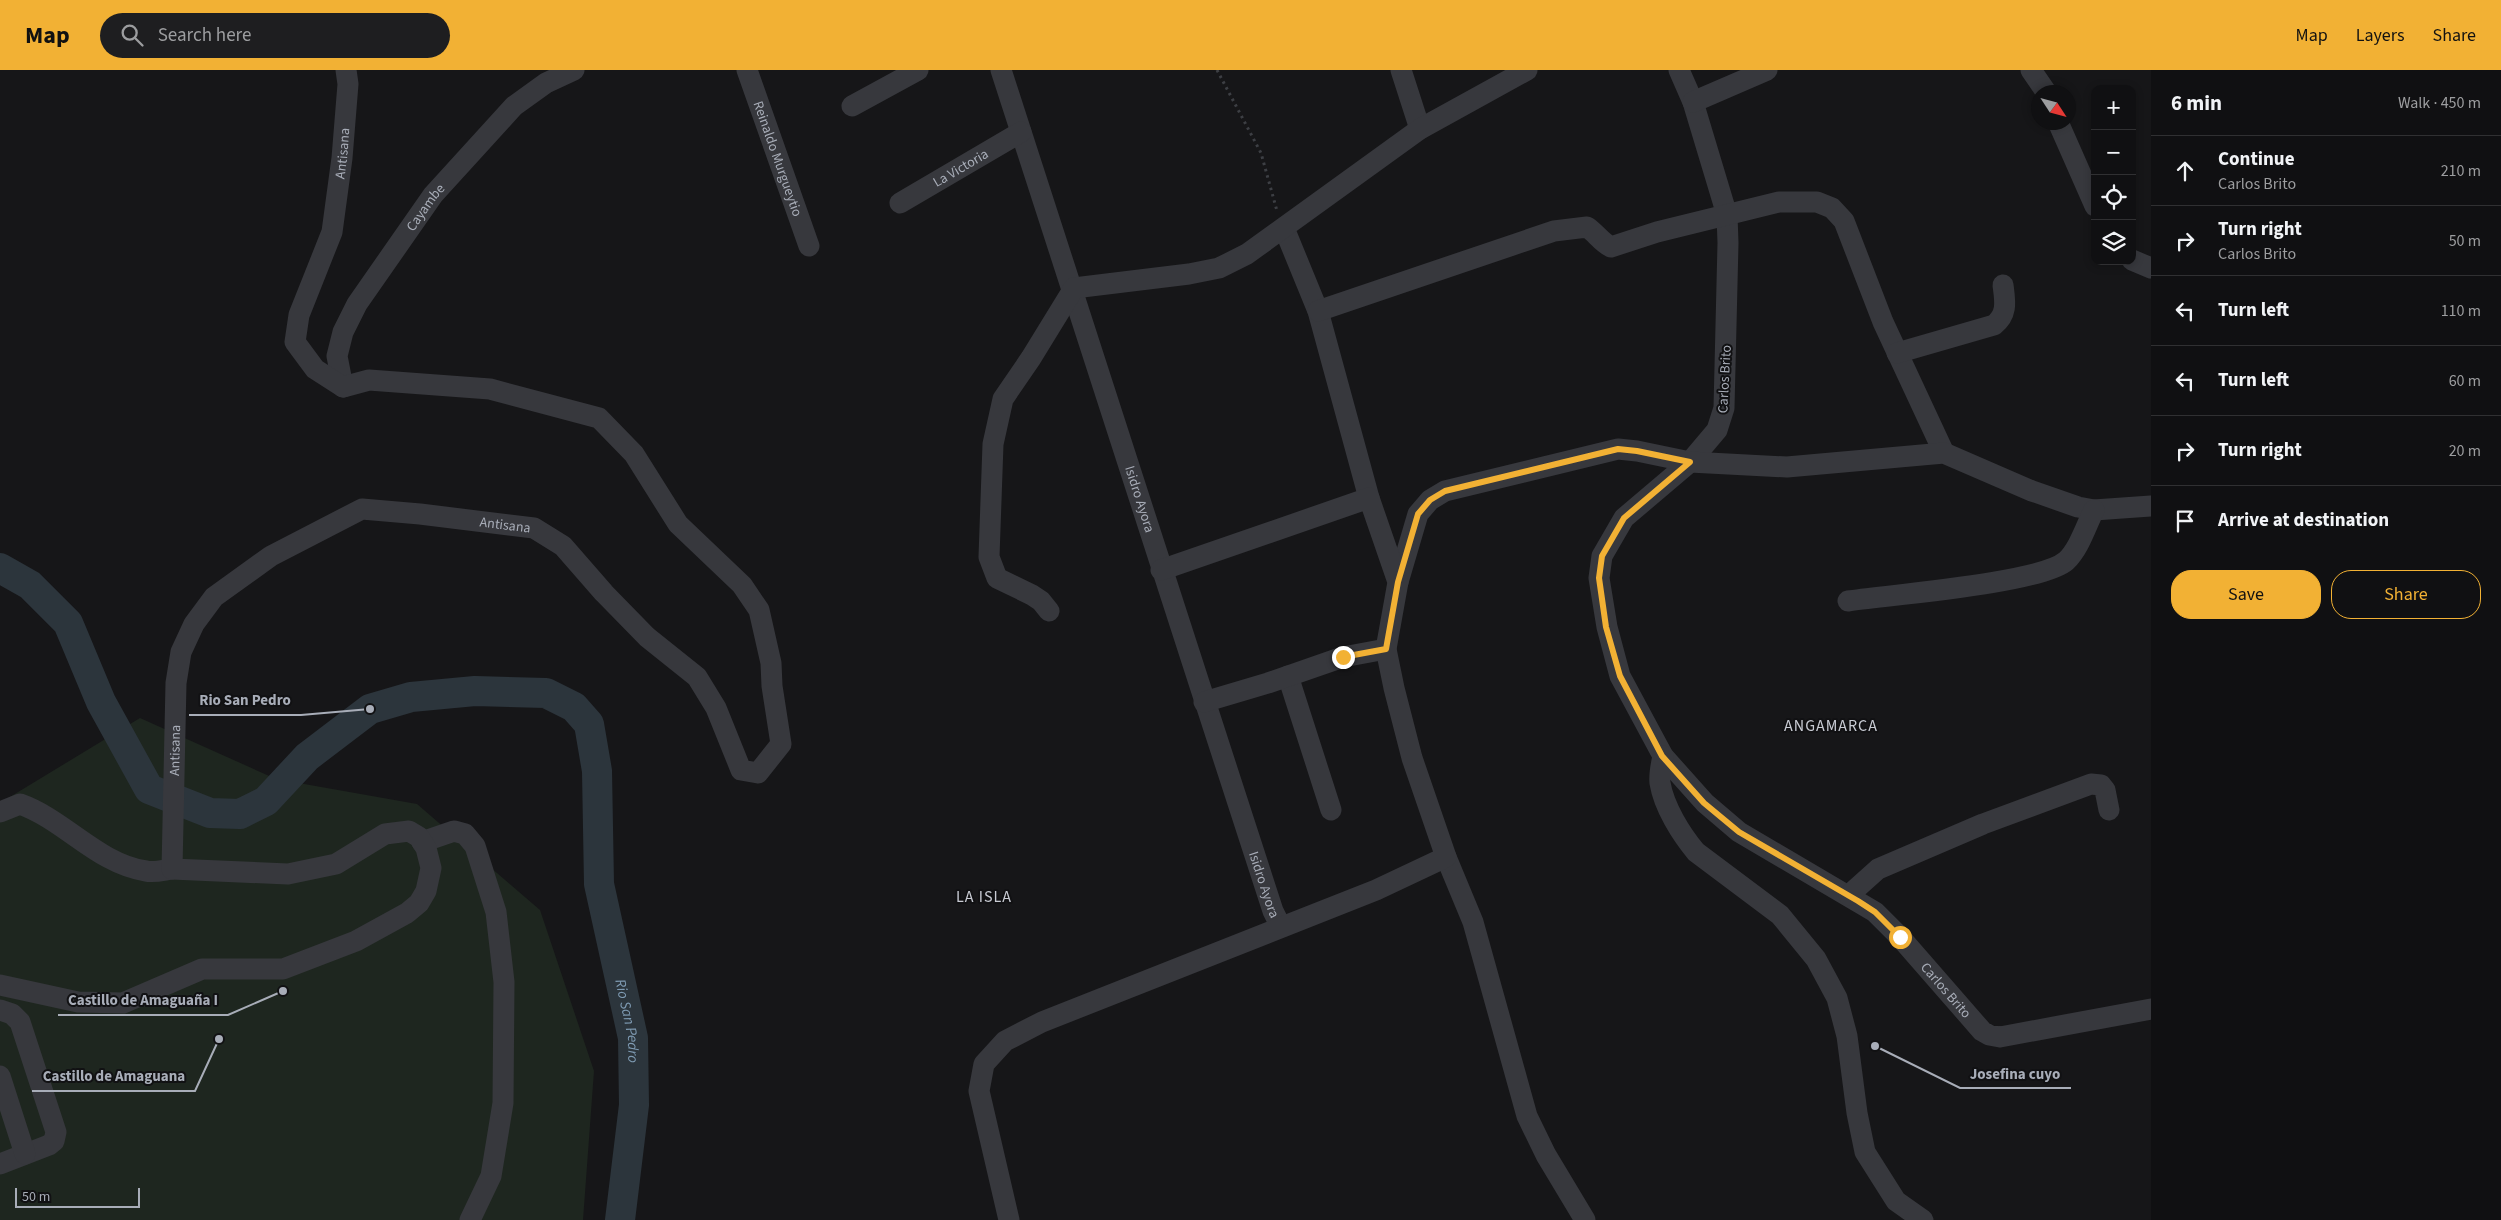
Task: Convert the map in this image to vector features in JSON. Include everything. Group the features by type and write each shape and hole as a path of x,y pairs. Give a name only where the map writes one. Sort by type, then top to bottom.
{"street":[{"name":"Antisana","path":"172,869 176,683 181,652 194,624 214,597 272,556 362,509 534,528 564,546 604,593 647,637 697,676 716,708 741,770 758,773 781,744 772,686 771,663 759,610 742,585 678,524 634,454 599,418 490,389 369,380 343,387 315,369 295,342 299,315 332,232 344,139 348,84 346,70"},
{"name":"Cayambe","path":"343,387 337,356 342,332 357,304 433,195 514,106 546,83 574,70"},
{"name":"Reinaldo Murgueytio","path":"747,70 809,246"},
{"path":"852,106 894,76 918,70"},
{"name":"Isidro Ayora","path":"1001,70 1074,288 1204,702 1273,911 1281,927"},
{"path":"1401,70 1420,129"},
{"path":"1049,611 1036,598 1006,584 997,578 993,572 989,557 993,444 1003,399 1074,288 1189,274 1219,268 1247,254 1420,129 1527,70"},
{"name":"Carlos Brito","path":"1679,70 1693,102 1727,215 1724,408 1716,430 1690,462 1624,518 1602,556 1599,578 1606,627 1620,676 1662,756 1704,803 1739,832 1875,912 1900,937 1982,1031 1989,1035 2000,1037 2151,1009"},
{"path":"1693,102 1768,70"},
{"path":"2031,70 2041,85"},
{"path":"2062,130 2091,197"},
{"name":"La Victoria","path":"900,203 1021,132"},
{"path":"1318,311 1554,232 1587,227 1597,234 1600,240 1611,247 1657,232 1779,202 1799,200 1817,202 1832,208 1844,221 1897,353 1944,453"},
{"path":"1284,228 1318,311 1369,498 1398,582"},
{"path":"2136,262 2151,268"},
{"path":"1897,353 1994,325 2003,316 2005,309 2003,285"},
{"path":"1584,1220 1546,1155 1527,1116 1473,922 1446,857 1412,758 1394,688 1386,649 1398,582 1418,514 1430,500 1445,491 1618,449 1690,462 1787,467 1944,453 2032,491 2094,510 2151,506"},
{"path":"1161,570 1369,498"},
{"path":"1848,601 2027,576 2056,567 2066,561 2073,552 2094,510"},
{"path":"1204,702 1343,657 1386,649"},
{"path":"1288,676 1331,810"},
{"path":"1662,756 1660,782 1663,794 1686,840 1696,852 1780,914 1816,958 1837,998 1847,1036 1865,1152 1896,1200 1923,1220"},
{"path":"1849,895 1878,869 1983,824 2091,784 2101,785 2105,790 2108,810"},
{"path":"0,812 20,804 53,820 93,848 128,867 147,872 172,869 288,874 336,864 384,834 409,831 426,848 430,868 426,890 419,903 407,913 356,941 283,969 202,969 123,1003 78,1002 0,985"},
{"path":"422,842 454,831 465,834 474,846 496,912 504,982 503,1103 491,1176 470,1220"},
{"path":"1009,1220 978,1091 984,1064 1005,1041 1042,1022 1376,890 1446,857"},
{"path":"0,1010 16,1016 20,1022 56,1126 56,1136 49,1145 0,1164"},
{"path":"0,1076 25,1154"}],"path":[{"path":"1217,70 1261,153 1272,198 1284,228"}],"shaded area":[{"path":"140,718 276,779 417,804 540,910 594,1071 583,1220 0,1220 0,803"}],"waterway":[{"name":"Rio San Pedro","path":"0,568 30,585 68,623 101,702 149,789 210,813 240,814 266,801 307,757 370,709 411,697 475,691 546,693 574,707 589,724 597,771 599,884 633,1038 634,1105 620,1220"}],"place":[{"name":"Rio San Pedro","path":"370,709"},
{"name":"Castillo de Amaguaña I","path":"283,991"},
{"name":"Castillo de Amaguana","path":"219,1039"},
{"name":"Josefina cuyo","path":"1875,1046"}],"district":[{"name":"ANGAMARCA","path":"1831,725"},
{"name":"LA ISLA","path":"984,896"}],"route":[{"path":"1343,657 1386,649 1398,582 1409,550 1418,514 1430,500 1445,491 1618,449 1690,462 1624,518 1602,556 1599,578 1606,627 1620,676 1662,756 1704,803 1739,832 1822,879 1875,912 1900,937"}]}
